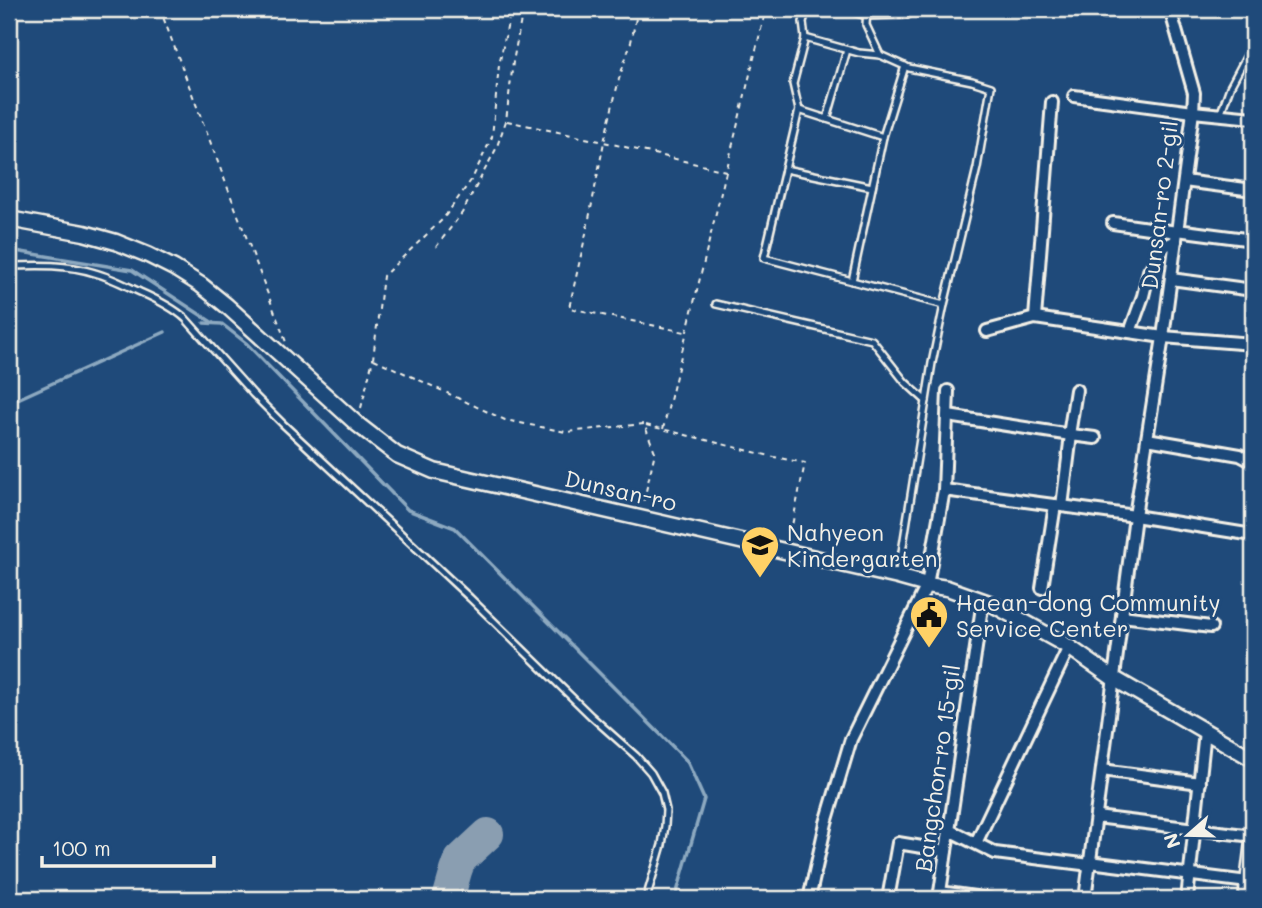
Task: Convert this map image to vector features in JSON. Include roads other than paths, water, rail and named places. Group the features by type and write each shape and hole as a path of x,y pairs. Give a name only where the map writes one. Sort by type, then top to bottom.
{"street":[{"path":"1170,9 1194,93 1193,112 1253,118"},
{"name":"Dunsan-ro 2-gil","path":"1074,96 1193,112 1163,337 1135,516 1085,899"},
{"path":"1035,318 1052,102"},
{"path":"1184,181 1253,190"},
{"name":"Dunsan-ro","path":"9,219 116,242 174,268 201,285 255,331 357,424 397,455 414,464 947,588 982,600 1069,647 1113,678 1253,758"},
{"path":"1113,223 1176,235 1253,240"},
{"path":"1130,332 1149,271 1165,246 1176,235"},
{"path":"1171,279 1253,290"},
{"path":"987,331 1035,318 1163,337 1253,344"},
{"path":"1042,588 1076,390"},
{"path":"809,899 826,823 851,739 927,585 944,490 948,391"},
{"path":"948,416 1095,438"},
{"path":"1147,439 1240,455 1253,462"},
{"path":"944,490 1253,535"},
{"name":"Bangchon-ro 15-gil","path":"940,896 982,600"},
{"path":"1122,616 1211,627"},
{"path":"976,843 1069,647"},
{"path":"1187,899 1205,731"},
{"path":"1102,771 1200,783"},
{"path":"1096,817 1253,836"},
{"path":"949,830 995,853 1248,882"},
{"path":"1246,899 1253,842"},
{"path":"888,899 898,843 946,851"},
{"path":"940,896 989,899"}],"lane":[{"path":"807,9 803,22 804,38 793,84 799,110 764,258 944,305"},
{"path":"844,9 907,15 918,9"},
{"path":"867,12 866,25 880,55"},
{"path":"804,38 859,53 880,55 905,66 991,87 977,168 944,305 898,577"},
{"path":"1220,115 1230,87 1253,44"},
{"path":"827,119 847,50"},
{"path":"852,281 883,137 905,66"},
{"path":"799,110 883,137"},
{"path":"785,169 872,187"},
{"path":"9,266 52,265 96,273 176,310 283,424 636,756 651,773 662,793 666,810 662,845 646,899"},
{"path":"716,304 872,340 905,382 926,401"}],"waterway":[{"path":"9,250 132,270 213,323"},
{"path":"204,323 222,324 246,343 408,510 455,528 687,761 704,799 675,899"},
{"path":"9,403 165,332"}],"place":[{"name":"Nahyeon Kindergarten","path":"760,579"},
{"name":"Haean-dong Community Service Center","path":"929,649"}]}
